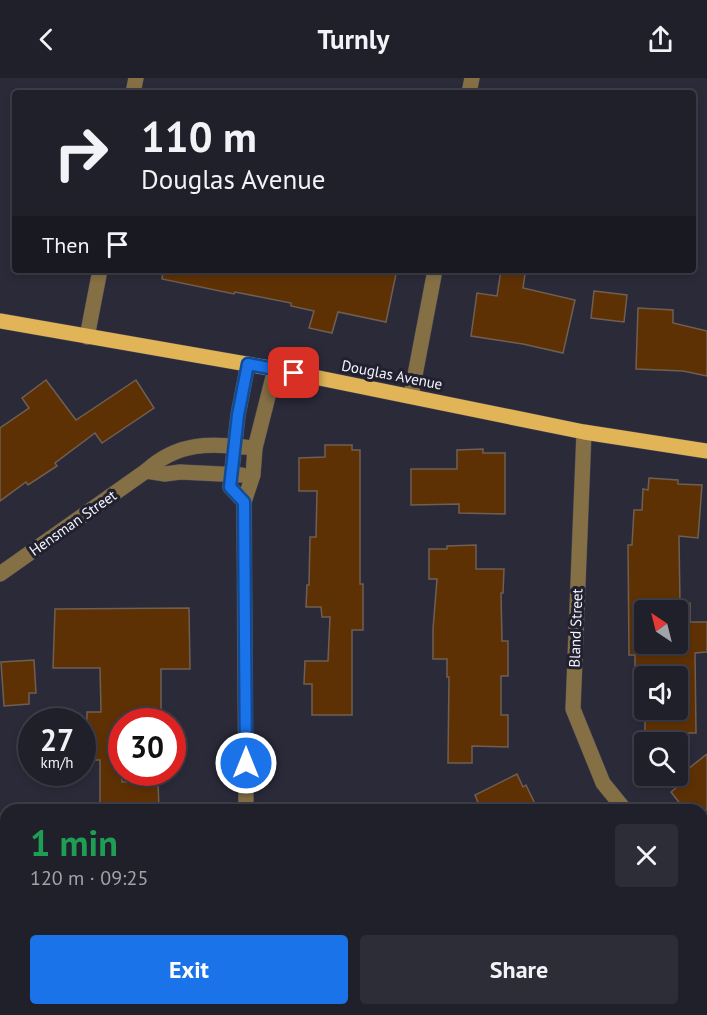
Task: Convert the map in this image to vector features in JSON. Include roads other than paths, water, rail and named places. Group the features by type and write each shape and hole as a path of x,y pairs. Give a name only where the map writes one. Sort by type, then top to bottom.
{"main road":[{"name":"Douglas Avenue","path":"0,321 275,369 584,432 707,451"}],"street":[{"path":"87,337 99,273"},
{"path":"411,396 434,273"},
{"path":"244,502 230,487 240,400 248,364"},
{"path":"246,804 244,502 253,476 255,448 275,369"},
{"name":"Bland Street","path":"584,432 573,709 603,783 620,804"},
{"name":"Hensman Street","path":"0,574 160,459 176,451 192,447 255,448"},
{"path":"146,471 165,474 180,472 253,476"}]}
